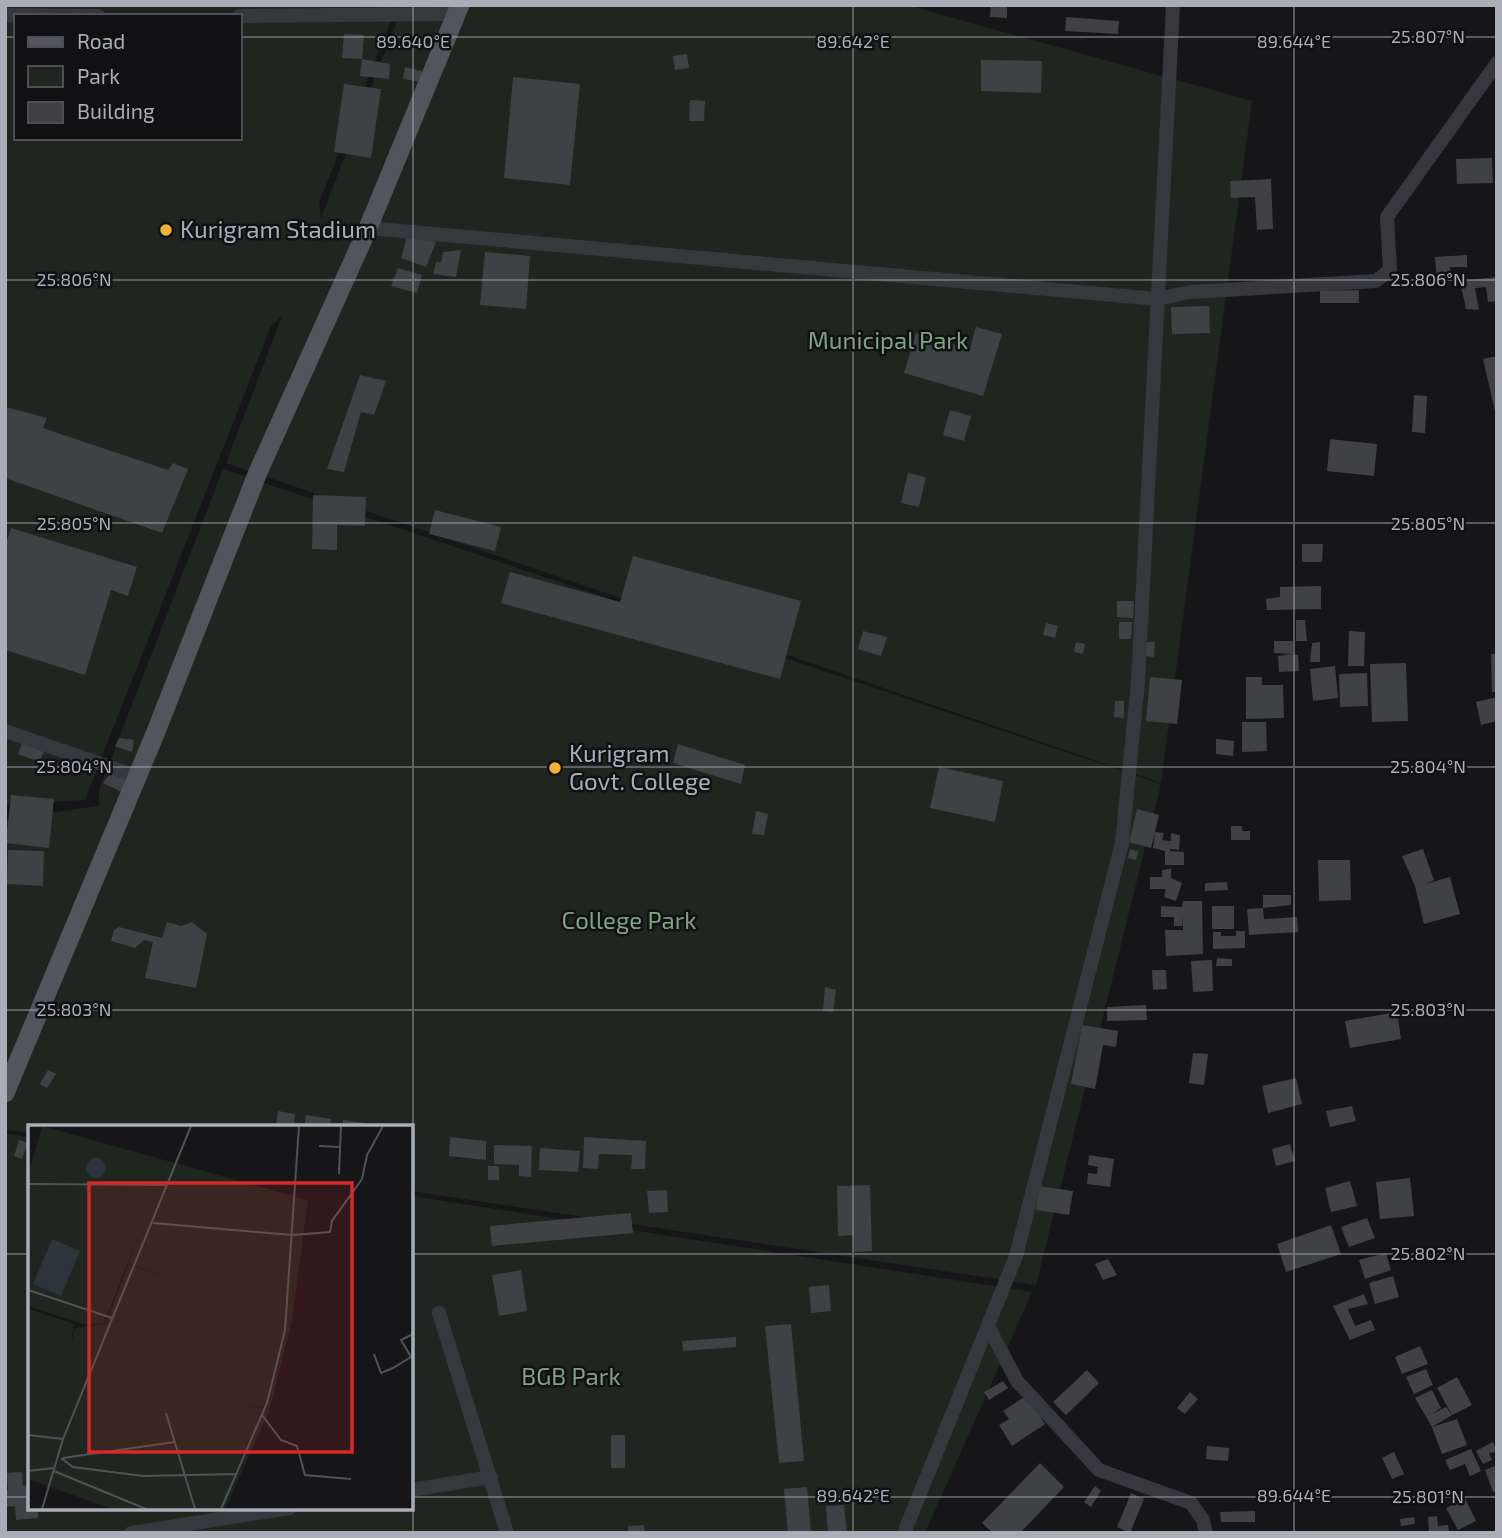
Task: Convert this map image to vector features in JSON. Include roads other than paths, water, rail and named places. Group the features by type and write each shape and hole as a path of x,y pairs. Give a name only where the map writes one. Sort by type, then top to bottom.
{"main road":[{"path":"5,1093 258,472 368,228 458,10"}],"street":[{"path":"904,1533 1016,1256 1122,843 1138,682 1173,5"},
{"path":"242,16 458,10"},
{"path":"368,228 1157,299 1190,292 1376,281 1390,270 1387,217 1497,63"},
{"path":"5,731 136,776"},
{"path":"439,1313 507,1533"},
{"path":"988,1326 1017,1381 1099,1470 1191,1503 1203,1520 1206,1533"},
{"path":"413,1490 491,1478"},
{"path":"131,1533 277,1510"}],"place":[{"name":"Kurigram Stadium","path":"166,230"},
{"name":"Kurigram Govt. College","path":"555,768"}],"park label":[{"name":"Municipal Park","path":"888,341"},
{"name":"College Park","path":"629,921"},
{"name":"BGB Park","path":"571,1377"}]}
